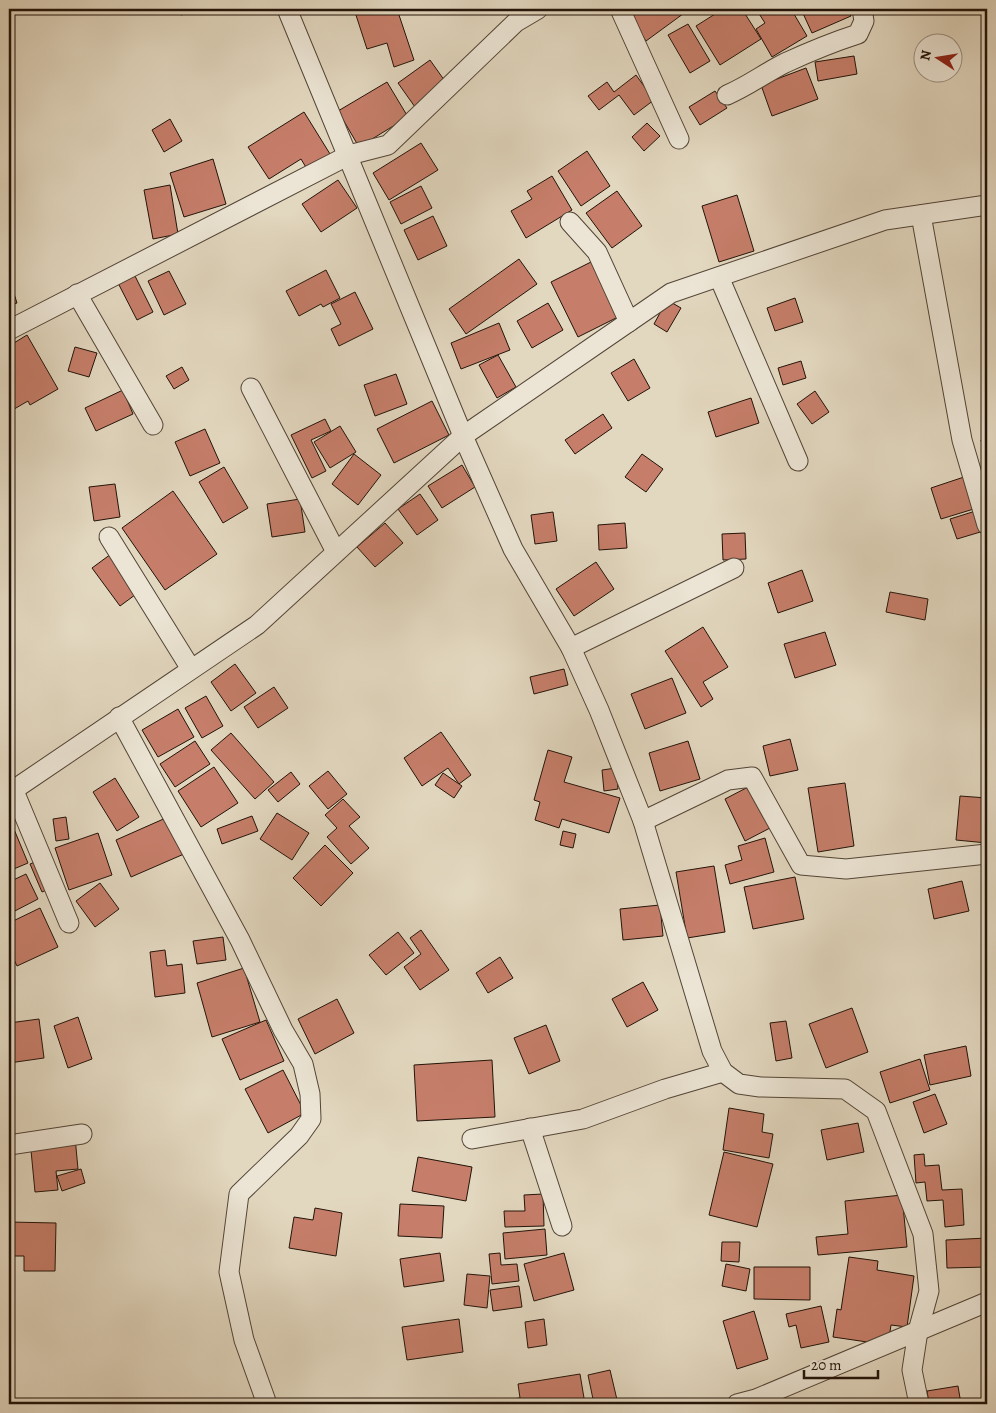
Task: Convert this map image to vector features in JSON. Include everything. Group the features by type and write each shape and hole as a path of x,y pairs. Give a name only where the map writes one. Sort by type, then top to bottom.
{"street":[{"path":"287,9 349,155 463,436 513,549 571,648 643,821 712,1051 723,1072 739,1084 760,1087 845,1089 876,1111 923,1234 929,1291 918,1331 912,1370 919,1404"},
{"path":"9,330 349,155 388,145 516,22 538,9"},
{"path":"620,9 679,139"},
{"path":"727,95 750,85 783,64 822,46 858,34 864,21 862,9"},
{"path":"69,922 12,792 119,717 257,625 463,436 671,293 885,220 987,205"},
{"path":"921,215 962,440 987,525"},
{"path":"570,222 597,252 629,322"},
{"path":"719,277 798,461"},
{"path":"77,294 153,425"},
{"path":"251,388 336,552"},
{"path":"109,537 191,669"},
{"path":"571,648 734,568"},
{"path":"119,717 240,940 283,1030 303,1064 310,1094 311,1119 300,1136 239,1194 229,1272 244,1340 267,1404"},
{"path":"643,821 728,780 752,777 801,865 846,869 987,854"},
{"path":"472,1139 583,1119 665,1089 723,1072"},
{"path":"530,1128 562,1226"},
{"path":"9,1143 82,1134"},
{"path":"737,1404 756,1399 987,1302"}],"building":[{"path":"179,9 202,9 181,15"},
{"path":"354,9 397,9 414,60 394,67 387,43 367,49"},
{"path":"624,9 686,9 687,11 646,41"},
{"path":"723,9 742,9 761,39 720,65 696,26"},
{"path":"756,9 791,9 807,36 772,57 756,29 765,23"},
{"path":"801,9 847,9 851,16 812,33"},
{"path":"688,24 710,61 690,73 668,35"},
{"path":"854,56 857,74 818,81 815,62"},
{"path":"430,60 447,84 415,107 398,83"},
{"path":"806,68 818,99 772,116 761,85"},
{"path":"636,75 654,100 634,115 619,95 599,110 588,96 607,82 614,92"},
{"path":"387,82 408,117 359,147 338,111"},
{"path":"715,91 727,108 700,125 689,107"},
{"path":"304,112 330,154 307,169 301,159 269,179 248,147"},
{"path":"170,119 182,141 164,152 152,130"},
{"path":"647,123 660,136 644,151 632,137"},
{"path":"421,143 438,170 389,200 373,173"},
{"path":"587,151 610,186 581,206 558,171"},
{"path":"213,159 226,204 184,217 170,173"},
{"path":"552,176 572,210 526,238 511,211 532,199 527,191"},
{"path":"338,180 357,208 321,232 302,204"},
{"path":"170,185 178,234 153,239 144,190"},
{"path":"421,186 432,208 401,224 390,202"},
{"path":"617,191 642,226 612,248 586,213"},
{"path":"737,195 754,251 719,262 702,206"},
{"path":"433,216 447,246 418,260 404,230"},
{"path":"519,259 537,284 466,334 449,309"},
{"path":"593,261 620,316 578,337 551,282"},
{"path":"326,270 340,298 323,307 321,304 299,316 286,291"},
{"path":"169,271 186,304 164,315 148,281"},
{"path":"133,272 153,312 137,320 117,281"},
{"path":"9,278 17,303 9,306"},
{"path":"355,292 373,329 339,346 331,329 341,324 331,304"},
{"path":"795,298 803,322 775,331 767,308"},
{"path":"667,300 681,308 667,332 654,324"},
{"path":"548,303 563,330 532,348 517,321"},
{"path":"499,323 510,350 461,369 451,343"},
{"path":"27,335 58,389 30,405 28,401 9,412 9,346"},
{"path":"75,347 97,353 89,377 68,371"},
{"path":"498,355 516,387 497,398 479,365"},
{"path":"634,359 650,388 628,401 611,373"},
{"path":"801,361 806,378 783,385 778,368"},
{"path":"182,367 189,380 174,389 166,376"},
{"path":"396,374 407,404 375,416 364,385"},
{"path":"123,390 133,414 96,431 85,408"},
{"path":"815,391 829,412 812,424 797,404"},
{"path":"751,398 759,423 716,437 708,412"},
{"path":"432,401 449,435 394,463 377,429"},
{"path":"603,414 612,428 575,454 565,440"},
{"path":"325,419 331,431 311,440 326,471 312,478 291,435"},
{"path":"340,426 356,452 330,468 314,442"},
{"path":"205,429 220,463 190,476 175,442"},
{"path":"987,439 987,466 981,440"},
{"path":"354,454 381,475 358,505 332,484"},
{"path":"642,454 663,469 646,492 625,477"},
{"path":"462,465 475,487 442,508 428,486"},
{"path":"224,467 248,508 223,523 199,482"},
{"path":"967,476 977,508 941,519 931,488"},
{"path":"115,484 120,517 94,521 89,487"},
{"path":"173,491 217,554 165,590 122,528"},
{"path":"420,494 438,520 417,535 398,509"},
{"path":"300,499 305,532 272,537 267,504"},
{"path":"982,509 987,530 957,539 950,519"},
{"path":"553,512 557,541 535,544 531,515"},
{"path":"385,523 403,543 375,567 357,547"},
{"path":"625,523 627,548 599,550 598,525"},
{"path":"745,533 746,559 723,560 722,534"},
{"path":"111,554 139,592 120,606 92,568"},
{"path":"596,562 614,589 574,616 556,589"},
{"path":"802,570 813,601 778,613 768,583"},
{"path":"890,592 928,599 925,620 886,612"},
{"path":"703,627 728,667 703,682 713,699 701,707 665,651"},
{"path":"825,632 836,665 795,678 784,644"},
{"path":"235,664 256,693 231,711 211,682"},
{"path":"564,669 568,685 534,694 530,677"},
{"path":"672,678 686,713 645,729 631,694"},
{"path":"274,687 288,708 258,728 244,707"},
{"path":"206,696 223,726 202,738 185,708"},
{"path":"178,709 194,737 158,757 142,730"},
{"path":"441,732 471,775 459,784 448,768 422,786 404,758"},
{"path":"231,733 274,782 255,799 211,750"},
{"path":"790,739 798,770 770,776 763,746"},
{"path":"195,741 210,764 175,787 160,764"},
{"path":"688,741 700,779 660,791 649,753"},
{"path":"548,750 572,757 564,782 620,798 609,833 562,819 559,828 535,820 540,802 534,800"},
{"path":"214,767 238,803 201,827 178,791"},
{"path":"616,768 618,789 604,791 602,770"},
{"path":"328,771 347,794 328,809 309,786"},
{"path":"291,772 300,784 278,802 268,790"},
{"path":"443,773 462,786 454,798 435,785"},
{"path":"115,778 139,817 117,831 93,792"},
{"path":"845,783 854,846 818,852 808,788"},
{"path":"750,786 770,828 745,841 725,799"},
{"path":"960,796 987,798 987,843 956,840"},
{"path":"343,799 360,817 349,826 369,848 351,864 327,837 337,828 325,815"},
{"path":"277,813 309,833 292,860 260,839"},
{"path":"252,816 258,831 222,844 217,829"},
{"path":"66,817 69,839 56,841 53,819"},
{"path":"168,817 184,854 131,877 116,840"},
{"path":"11,822 28,863 9,871 9,823"},
{"path":"563,831 576,834 573,848 560,845"},
{"path":"98,833 112,875 69,890 55,848"},
{"path":"765,838 774,872 730,884 725,865 742,860 738,846"},
{"path":"325,845 353,873 321,906 293,878"},
{"path":"45,858 56,886 42,892 30,864"},
{"path":"714,866 725,932 687,938 676,872"},
{"path":"26,874 38,899 9,914 9,882"},
{"path":"795,877 804,919 753,929 744,887"},
{"path":"962,881 969,911 934,919 928,889"},
{"path":"100,883 119,909 95,927 76,901"},
{"path":"660,905 663,936 623,940 620,909"},
{"path":"40,908 58,947 17,966 9,949 9,923"},
{"path":"421,930 449,970 420,990 404,967 421,954 410,938"},
{"path":"398,932 414,953 386,975 369,955"},
{"path":"223,937 226,960 197,964 193,941"},
{"path":"165,950 167,966 182,964 185,993 155,997 150,952"},
{"path":"500,957 513,978 488,993 476,973"},
{"path":"244,968 260,1022 212,1037 197,983"},
{"path":"643,982 658,1010 627,1027 612,999"},
{"path":"337,999 354,1033 315,1054 298,1019"},
{"path":"852,1008 868,1052 826,1068 809,1024"},
{"path":"78,1017 92,1059 68,1068 54,1026"},
{"path":"39,1019 44,1058 9,1063 9,1023"},
{"path":"266,1020 284,1061 240,1080 222,1039"},
{"path":"786,1021 792,1058 776,1061 770,1023"},
{"path":"546,1025 560,1061 529,1074 514,1038"},
{"path":"966,1046 971,1076 930,1085 924,1055"},
{"path":"920,1059 930,1090 890,1103 880,1072"},
{"path":"492,1060 495,1117 417,1121 414,1065"},
{"path":"283,1070 305,1113 268,1133 245,1089"},
{"path":"935,1094 947,1124 924,1133 913,1102"},
{"path":"729,1108 764,1114 762,1132 773,1134 769,1158 723,1150"},
{"path":"858,1123 864,1152 827,1160 821,1130"},
{"path":"75,1137 78,1169 56,1171 58,1190 35,1192 30,1140"},
{"path":"724,1152 773,1164 757,1227 709,1215"},
{"path":"924,1154 925,1166 939,1165 942,1190 962,1189 964,1225 945,1227 943,1200 927,1201 925,1182 916,1183 914,1155"},
{"path":"418,1157 472,1167 466,1201 412,1191"},
{"path":"81,1169 85,1183 62,1191 57,1176"},
{"path":"543,1194 544,1226 505,1227 504,1211 525,1211 524,1195"},
{"path":"902,1195 907,1247 818,1255 816,1237 848,1234 845,1201"},
{"path":"400,1204 444,1206 442,1238 398,1236"},
{"path":"315,1208 342,1213 336,1256 289,1248 294,1217 313,1220"},
{"path":"9,1222 56,1223 55,1271 24,1271 24,1256 9,1256"},
{"path":"545,1229 547,1255 505,1259 503,1233"},
{"path":"987,1238 987,1267 947,1268 946,1240"},
{"path":"722,1242 740,1242 739,1262 721,1261"},
{"path":"440,1253 444,1281 404,1287 400,1259"},
{"path":"500,1253 501,1265 517,1264 519,1281 492,1284 489,1254"},
{"path":"564,1253 574,1290 534,1301 524,1264"},
{"path":"849,1257 878,1261 877,1270 914,1276 907,1327 891,1325 888,1345 833,1337 837,1309 841,1310"},
{"path":"726,1264 750,1269 746,1291 722,1286"},
{"path":"754,1267 810,1267 810,1300 754,1299"},
{"path":"467,1274 490,1276 487,1308 464,1305"},
{"path":"519,1286 522,1307 493,1311 490,1290"},
{"path":"821,1306 829,1342 801,1348 796,1325 789,1327 786,1314"},
{"path":"754,1311 768,1359 737,1369 723,1321"},
{"path":"459,1319 463,1352 407,1360 402,1327"},
{"path":"544,1319 547,1345 528,1348 525,1322"},
{"path":"610,1370 618,1404 594,1404 588,1375"},
{"path":"580,1374 585,1404 513,1404 512,1399 520,1398 518,1384"},
{"path":"958,1386 961,1404 929,1404 927,1391"}]}
